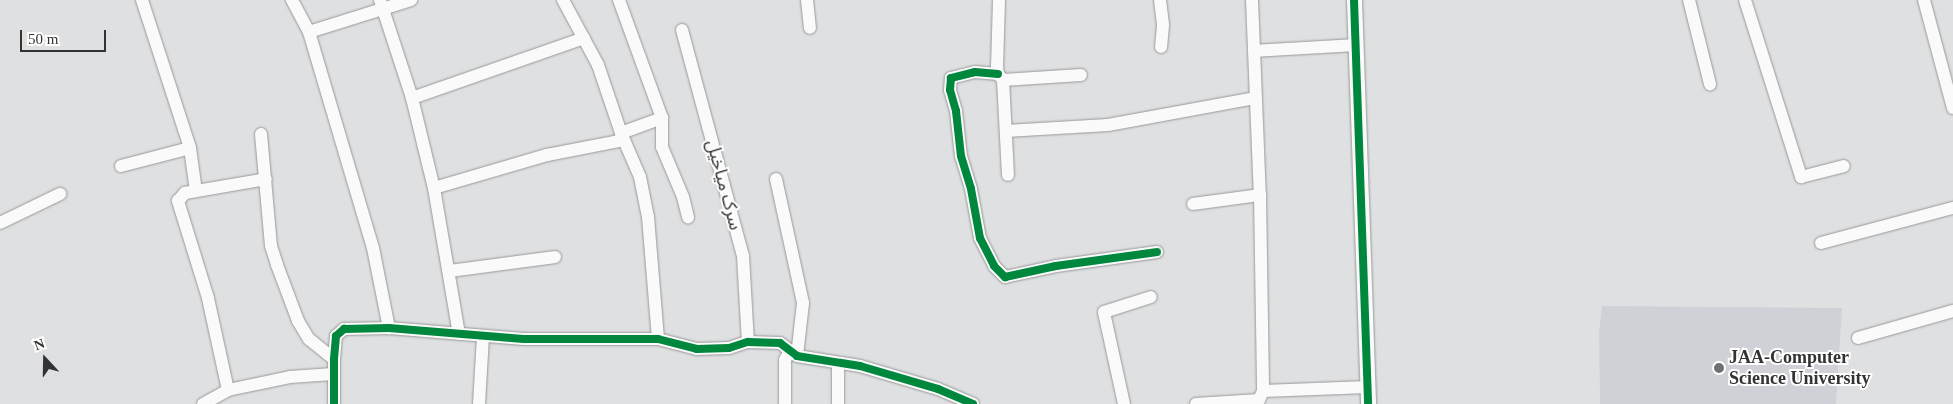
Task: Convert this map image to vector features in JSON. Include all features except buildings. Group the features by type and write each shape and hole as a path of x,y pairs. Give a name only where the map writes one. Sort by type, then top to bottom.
{"street":[{"path":"142,0 190,148 196,191"},
{"path":"292,0 309,32 373,248 389,328"},
{"path":"309,32 381,5 411,0"},
{"path":"563,0 598,66 623,137 640,178 648,217 658,339"},
{"path":"619,0 662,118 662,147 683,197 688,217"},
{"path":"807,0 810,28"},
{"path":"999,0 1000,77 1006,131 1008,175"},
{"path":"1160,0 1163,25 1161,47"},
{"path":"1196,404 1259,400 1263,391 1260,195 1252,0"},
{"path":"1354,0 1368,404"},
{"path":"1689,0 1710,84"},
{"path":"1745,0 1801,178 1844,166"},
{"path":"1924,0 1953,108"},
{"path":"381,5 412,98 434,188 450,271 459,334"},
{"name":"سرک میاخیل","path":"682,30 743,256 748,342"},
{"path":"412,98 584,38"},
{"path":"1254,51 1355,45"},
{"path":"1081,75 1000,77 975,72 951,78 950,90 956,112 961,156 971,189 980,238 994,266 1005,277 1056,266 1157,252"},
{"path":"1006,131 1108,125 1255,98"},
{"path":"434,188 547,154 623,137 662,118"},
{"path":"260,134 266,179 271,246 298,321 309,339 334,359"},
{"path":"121,166 190,148"},
{"path":"228,390 208,298 178,201 186,193 266,179"},
{"path":"776,179 803,303 793,354 785,360 785,404"},
{"path":"0,222 60,194"},
{"path":"1193,204 1260,195"},
{"path":"1822,243 1953,208"},
{"path":"450,271 555,257"},
{"path":"1124,404 1104,312 1151,297"},
{"path":"1858,338 1953,311"},
{"path":"334,404 336,336 344,329 389,328 524,339 658,339 697,348 729,348 748,342 780,343 793,354 860,366 938,389 973,404"},
{"path":"479,404 483,337"},
{"path":"838,363 838,404"},
{"path":"203,404 228,390 290,376 334,374"},
{"path":"1263,391 1368,387"}],"shaded area":[{"name":"JAA-Computer Science University","path":"1602,306 1842,308 1836,404 1600,404 1599,332"}],"cycle path":[{"path":"1354,0 1368,404"},
{"path":"998,74 975,72 951,78 950,90 956,111 961,156 971,189 980,238 994,266 1005,277 1056,266 1157,252"},
{"path":"334,404 336,336 344,329 389,328 524,339 658,339 697,349 729,348 748,342 780,343 797,356 860,366 938,389 973,404"}],"place":[{"name":"JAA-Computer Science University","path":"1719,368"}]}
